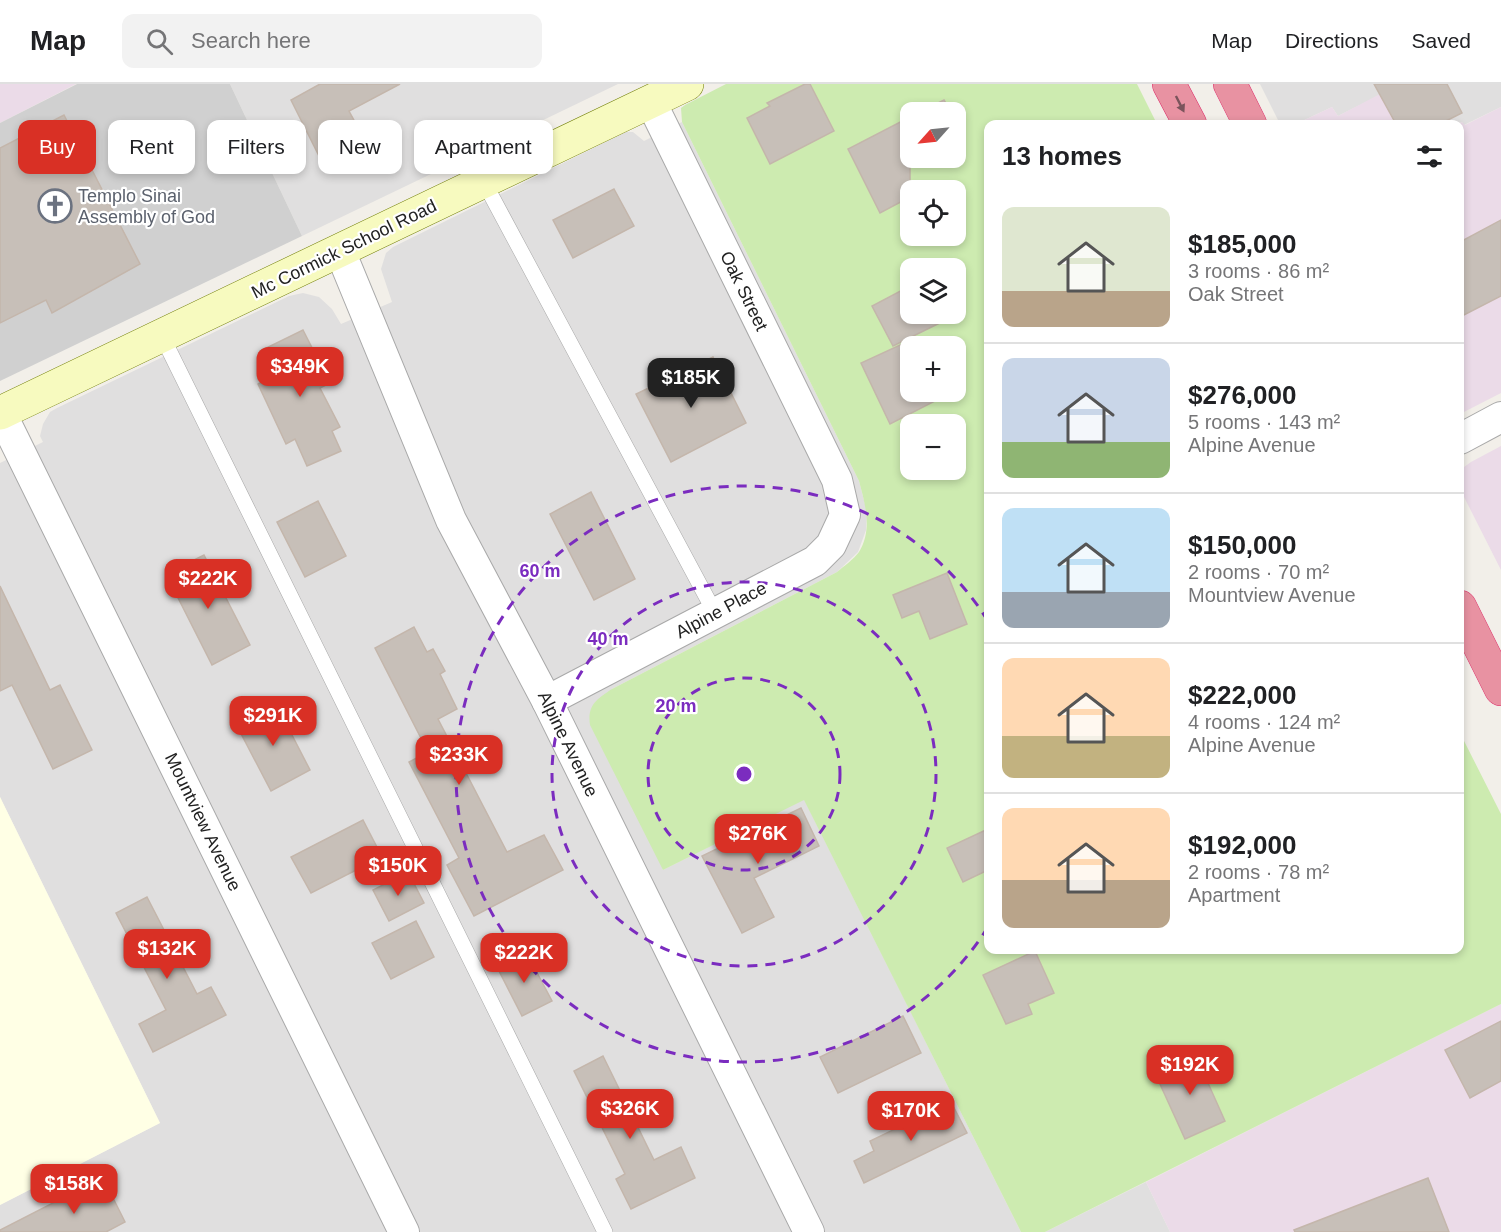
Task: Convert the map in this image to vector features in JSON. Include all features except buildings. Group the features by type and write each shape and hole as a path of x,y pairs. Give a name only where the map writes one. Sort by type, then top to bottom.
{"highway":[{"path":"1169,84 1188,120"},
{"path":"1230,84 1248,120"},
{"path":"1464,615 1501,689"}],"street":[{"name":"Mc Cormick School Road","path":"0,413 687,84"},
{"name":"Oak Street","path":"651,102 837,480"},
{"name":"Alpine Avenue","path":"340,251 451,520 547,700 809,1232"},
{"name":"Mountview Avenue","path":"0,413 404,1232"},
{"path":"1464,437 1501,417"},
{"name":"Alpine Place","path":"547,700 815,561 831,545 845,514 837,480"}],"lane":[{"path":"484,182 715,613"},
{"path":"162,336 605,1232"}],"shaded area":[{"path":"0,84 76,84 0,123"},
{"path":"77,84 230,84 247,120 207,120 207,174 273,174 302,236 0,381 0,123"},
{"path":"230,84 618,84 543,120 414,120 414,174 431,174 302,236 273,174 306,174 306,120 247,120"},
{"path":"1260,84 1501,84 1501,107 1464,125 1464,120 1393,120 1380,95 1338,116 1332,107 1304,120 1278,120"},
{"path":"1380,94 1393,120 1304,120 1332,107 1338,116"},
{"path":"1501,107 1501,393 1464,412 1464,124"},
{"path":"682,122 859,481 867,512 866,530 858,552 837,572 612,689 663,870 804,799 1021,1232 0,1232 0,1205 160,1123 0,797 0,463 43,442 40,436 43,424 50,412 289,296 303,293 319,297 332,309 341,324 392,302 381,269 386,253 393,247 541,174 553,174 553,168 626,132 633,132 644,141"},
{"path":"1501,446 1501,570 1464,497 1464,467"},
{"path":"0,797 160,1123 0,1205"},
{"path":"1501,1004 1501,1232 1170,1232 1146,1182"},
{"path":"1146,1182 1170,1232 1045,1232"}],"green space":[{"path":"726,84 1137,84 1155,120 984,120 984,954 1464,954 1464,741 1501,814 1501,1004 1045,1232 1021,1232 804,800 663,870 590,725 590,712 594,703 612,689 837,572 859,552 867,525 859,481 682,122 681,108"}],"place":[{"name":"Templo Sinai Assembly of God","path":"55,206"}]}
